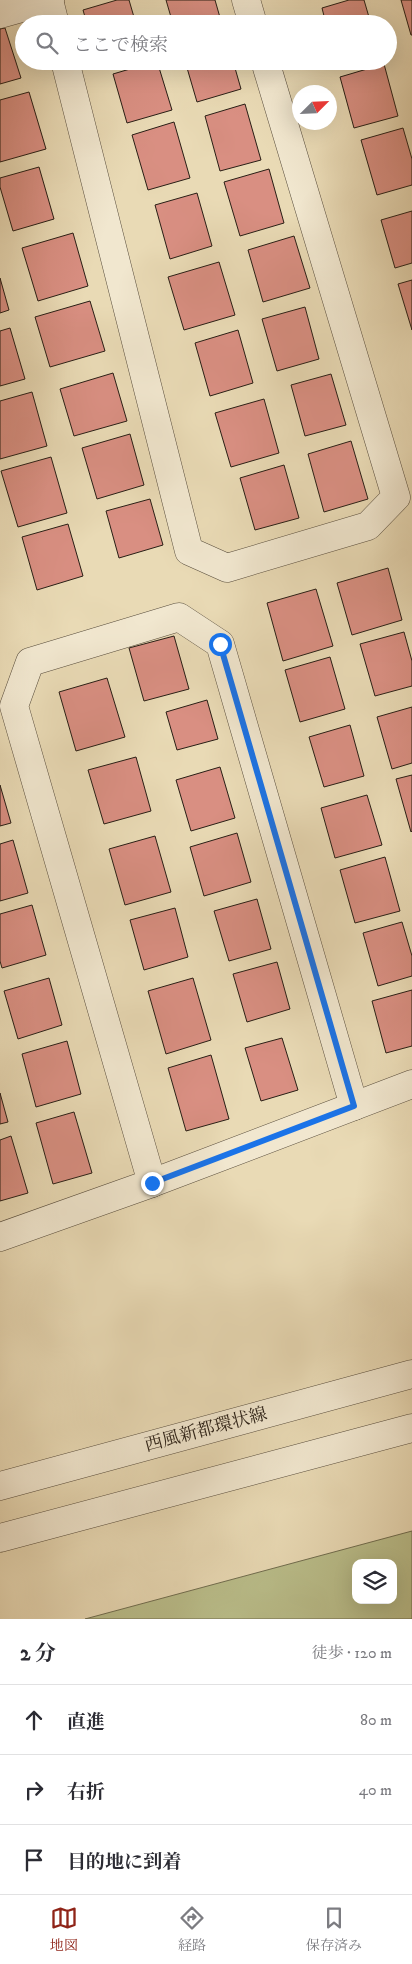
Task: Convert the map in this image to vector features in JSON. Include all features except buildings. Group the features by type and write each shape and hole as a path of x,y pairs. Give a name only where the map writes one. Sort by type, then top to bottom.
{"street":[{"path":"0,14 50,0 53,15"},
{"path":"246,0 251,15"},
{"path":"67,70 189,551 227,568 368,526 396,497 268,70"},
{"path":"152,1183 14,706 30,662 179,617 220,644 354,1106"},
{"path":"0,1237 152,1183 412,1084"},
{"name":"西風新都環状線","path":"0,1486 412,1374"},
{"path":"0,1538 412,1428"}],"green space":[{"path":"412,1531 412,1619 85,1619"}],"route":[{"path":"152,1183 354,1106 220,644"}]}
